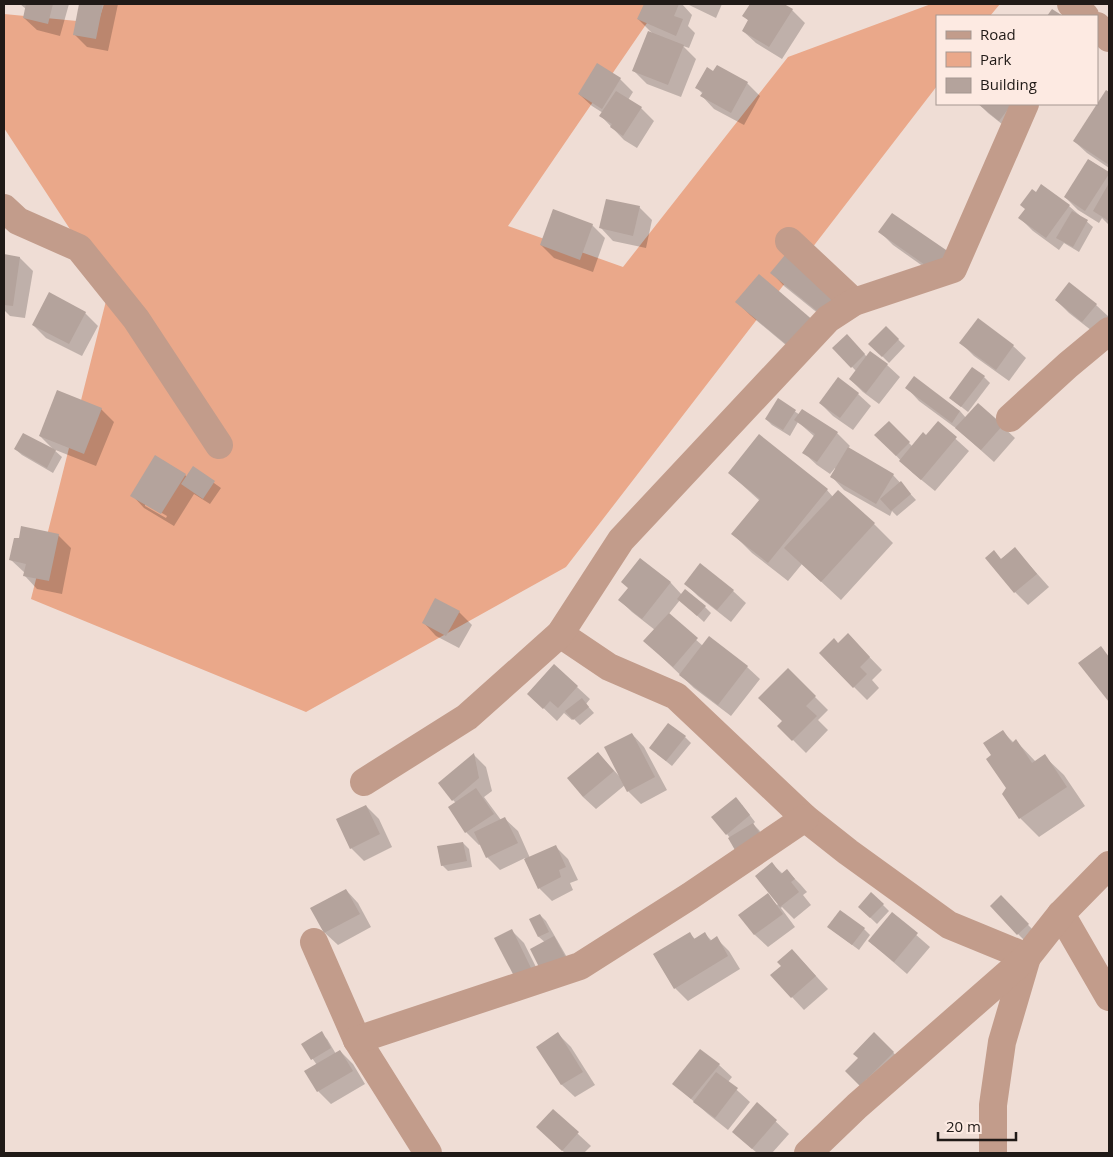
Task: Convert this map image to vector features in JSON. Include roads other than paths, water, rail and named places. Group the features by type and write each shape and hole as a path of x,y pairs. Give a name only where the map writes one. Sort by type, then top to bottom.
{"street":[{"path":"1098,28 1109,38"},
{"path":"364,782 468,717 560,634 621,540 828,319 854,302 953,269 1025,105"},
{"path":"4,208 18,220 78,248 136,319 219,445"},
{"path":"789,241 854,302"},
{"path":"1010,418 1109,331"},
{"path":"560,634 609,667 676,696 805,818 848,852 949,925 1027,957"},
{"path":"357,1040 580,966 690,896 805,818"},
{"path":"808,1153 857,1106 1027,957 1061,914 1109,866"},
{"path":"1061,914 1109,997"},
{"path":"314,942 357,1040 428,1153"},
{"path":"993,1153 993,1105 1002,1042 1027,957"}]}
